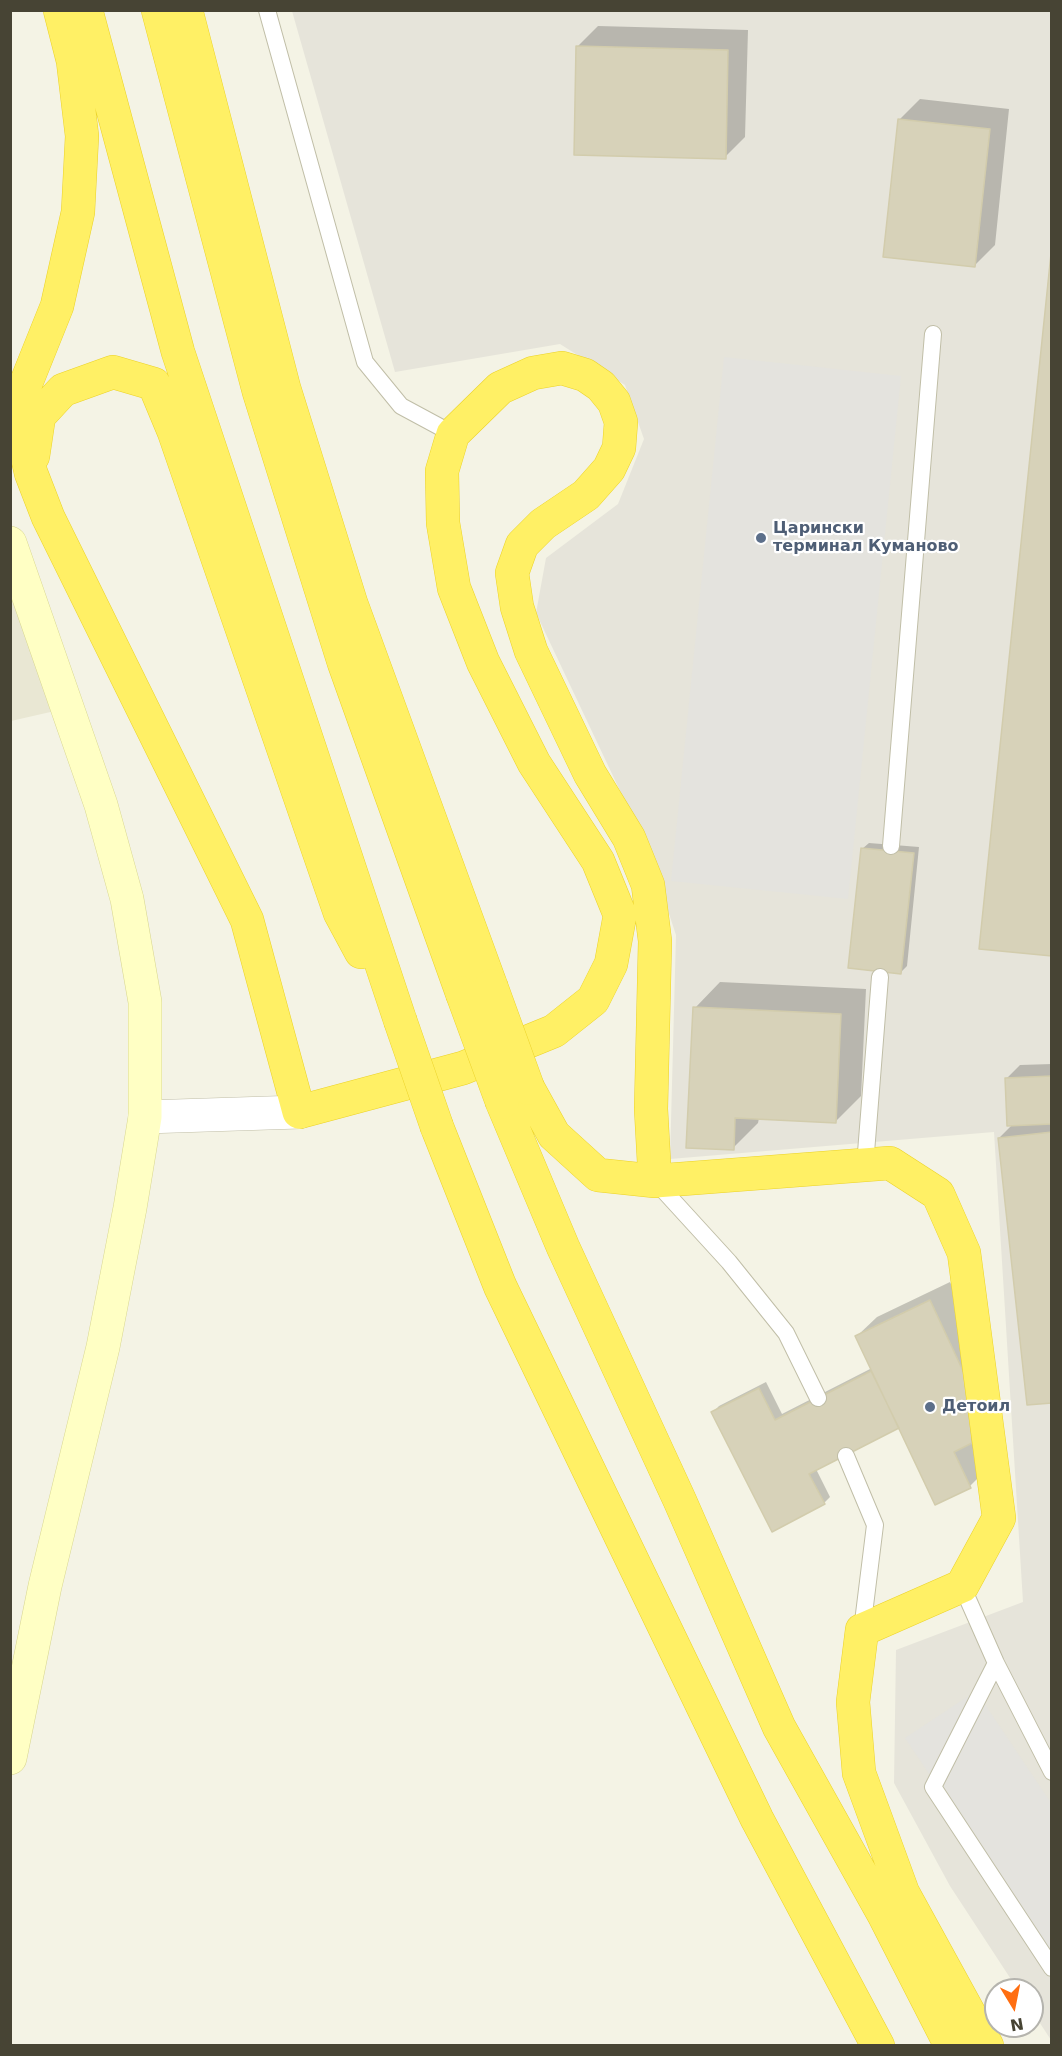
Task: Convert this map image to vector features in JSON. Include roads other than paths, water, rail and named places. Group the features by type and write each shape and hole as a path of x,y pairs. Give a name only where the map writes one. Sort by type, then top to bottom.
{"highway":[{"path":"60,10 73,61 82,136 78,212 57,306 16,408 31,472 48,517 247,920 299,1112 463,1068 554,1031 593,1000 611,964 620,915 607,882 598,861 534,763 483,662 454,588 443,523 442,471 453,434 500,388 533,373 562,368 585,375 601,386 614,402 621,422 620,448 609,469 586,495 543,524 522,545 512,573 517,607 531,651 590,774 629,838 648,885 656,941 651,1109 654,1181"},
{"path":"86,10 178,352 437,1127 505,1296 757,1819 878,2046"},
{"path":"158,10 259,392 344,663 476,989 515,1095 563,1246 680,1501 779,1727 884,1915 951,2046"},
{"path":"186,10 284,388 476,989"},
{"path":"31,472 39,416 63,390 113,372 154,384 174,432 340,913 400,1020"},
{"path":"515,1095 598,1175 654,1181 890,1163 938,1194 964,1253 999,1518 962,1586 862,1630 853,1702 859,1773 903,1893 987,2046"}],"main road":[{"path":"10,543 101,805 126,899 145,1002 145,1117 130,1208 103,1347 45,1586 10,1758"}],"street":[{"path":"145,1117 299,1112"}],"lane":[{"path":"267,10 365,362 401,406 453,434"},
{"path":"891,846 933,334"},
{"path":"864,1165 880,977"},
{"path":"654,1181 729,1262 786,1334 818,1398"},
{"path":"846,1456 875,1525 862,1630"},
{"path":"962,1586 996,1663 1052,1772"},
{"path":"996,1663 933,1787 1052,1968"}],"place":[{"name":"Царински терминал Куманово","path":"761,538"},
{"name":"Детоил","path":"930,1407"}]}
